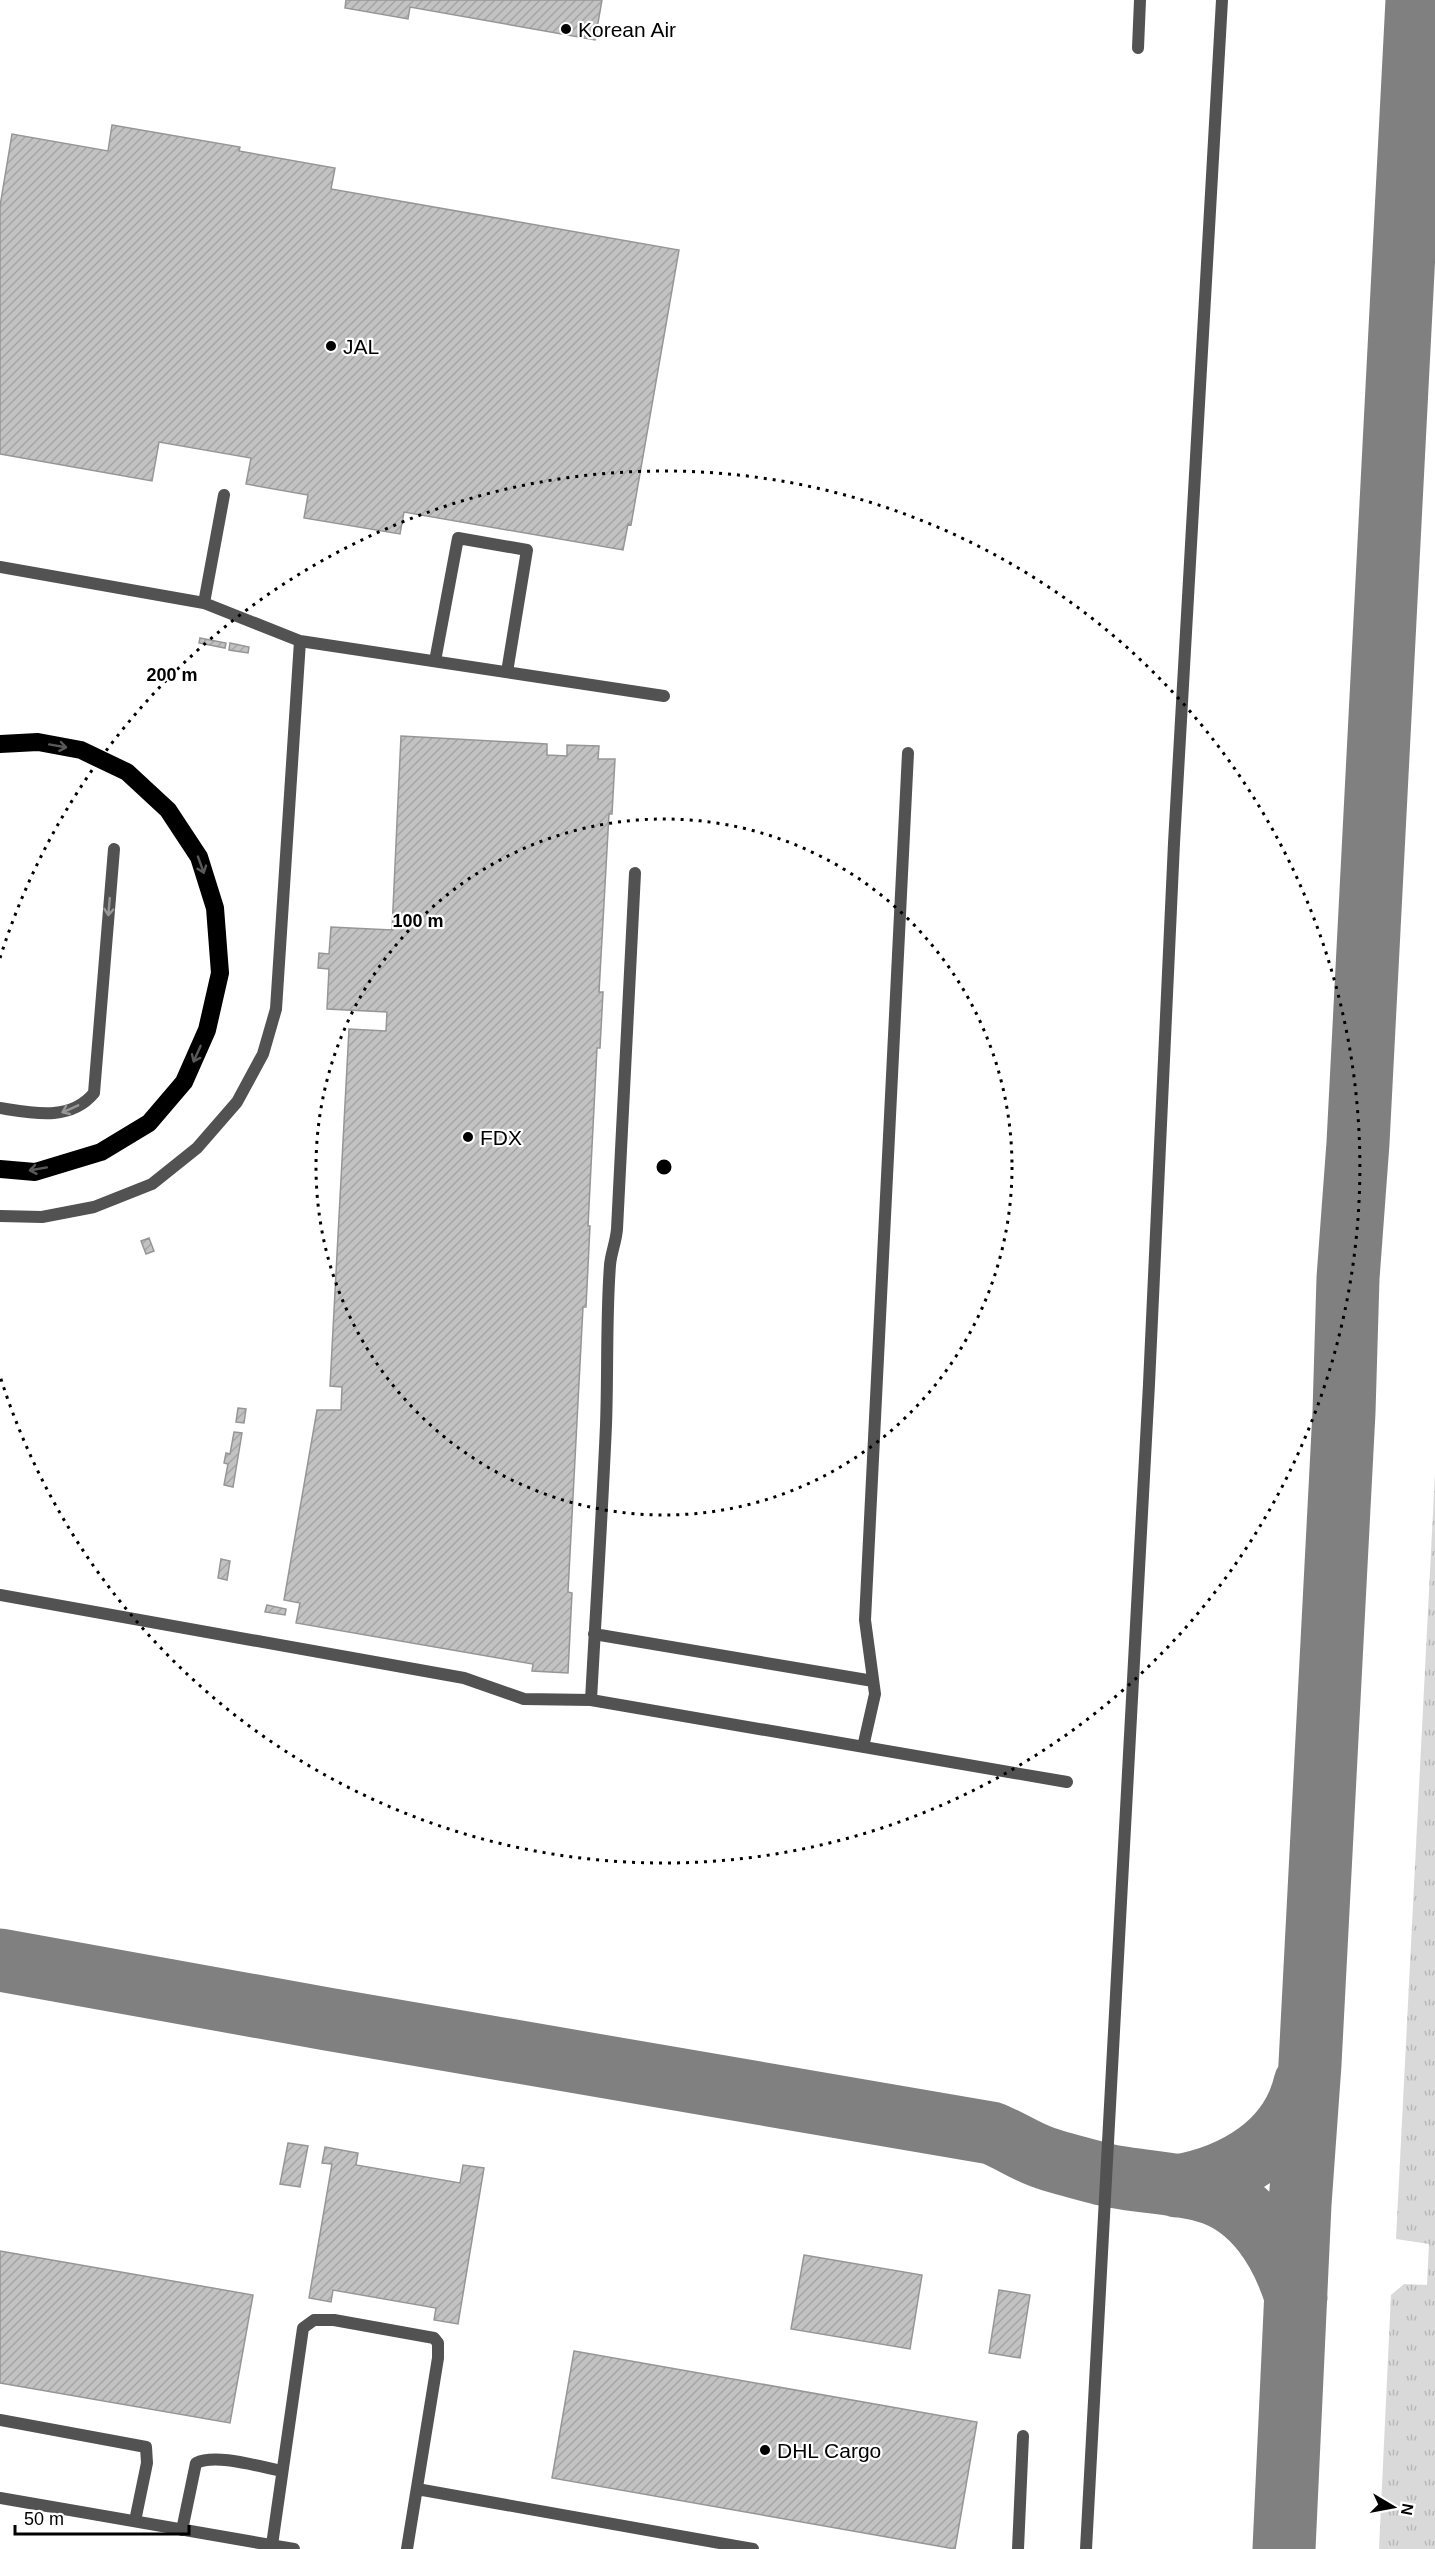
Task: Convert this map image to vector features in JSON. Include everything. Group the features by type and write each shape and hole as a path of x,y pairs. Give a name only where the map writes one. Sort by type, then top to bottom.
{"highway":[{"path":"0,744 38,742 81,750 128,772 168,810 199,857 215,908 220,973 207,1030 184,1082 149,1124 101,1152 35,1172 0,1169"}],"street":[{"path":"1138,48 1140,0"},
{"path":"1086,2549 1148,1395 1175,832 1222,0"},
{"path":"204,603 224,495"},
{"path":"435,661 458,538 527,550 507,672"},
{"path":"0,567 204,603 300,640 664,696"},
{"path":"0,1216 42,1217 94,1207 152,1184 197,1148 237,1102 263,1054 276,1009 300,640"},
{"path":"863,1747 875,1694 865,1620 908,753"},
{"path":"0,1108 39,1114 62,1113 88,1100 94,1093 114,849"},
{"path":"591,1700 606,1418 606,1326 610,1261 616,1246 635,873"},
{"path":"0,1595 464,1678 524,1699 591,1700 1067,1782"},
{"path":"594,1634 873,1681"},
{"path":"272,2545 303,2328 314,2320 334,2320 434,2338 438,2343 438,2358 407,2549"},
{"path":"0,2420 146,2447 147,2463 135,2522"},
{"path":"1018,2549 1023,2436"},
{"path":"182,2530 196,2463 204,2459 215,2459 282,2470"},
{"path":"417,2489 753,2549"},
{"path":"0,2498 294,2549"}],"green space":[{"path":"1435,1473 1435,2549 1379,2549 1391,2295 1404,2284 1427,2285 1429,2244 1396,2239"}],"building":[{"name":"Korean Air","path":"346,0 602,0 595,40 410,7 408,19 345,8"},
{"name":"JAL","path":"112,125 240,147 239,151 335,168 331,189 679,250 631,525 628,524 623,550 404,512 400,534 304,518 308,495 246,484 251,458 159,442 152,481 0,454 0,206 12,134 108,151"},
{"path":"200,638 226,643 225,648 199,643"},
{"path":"230,643 249,647 248,653 229,650"},
{"name":"FDX","path":"401,736 547,744 547,755 567,756 567,745 599,746 598,759 615,759 612,814 609,814 599,992 603,992 600,1048 597,1048 586,1307 583,1307 568,1592 572,1593 568,1673 532,1671 533,1664 296,1623 300,1603 284,1600 317,1410 341,1410 342,1387 330,1386 349,1029 386,1031 387,1012 327,1009 329,969 318,968 319,953 329,954 331,927 392,930"},
{"path":"149,1238 154,1251 146,1254 141,1241"},
{"path":"238,1408 246,1409 244,1423 236,1422"},
{"path":"234,1432 242,1433 233,1487 224,1485 228,1464 224,1463 226,1453 230,1454"},
{"path":"221,1559 230,1561 227,1580 218,1578"},
{"path":"267,1605 286,1609 285,1615 265,1612"},
{"path":"288,2143 308,2146 300,2187 280,2184"},
{"path":"325,2147 358,2153 356,2165 460,2183 463,2165 484,2168 458,2324 434,2320 436,2308 333,2290 331,2302 309,2298 332,2164 322,2163"},
{"path":"0,2251 253,2295 230,2423 0,2383"},
{"path":"804,2255 922,2275 910,2349 791,2329"},
{"path":"999,2290 1030,2295 1020,2358 989,2353"},
{"name":"DHL Cargo","path":"574,2351 977,2422 955,2549 552,2478"}],"taxiway":[{"path":"1284,2549 1300,2204 1310,2064 1344,1412 1348,1278 1358,1143 1417,0"},
{"path":"0,1960 327,2019 991,2133 1038,2155 1102,2174 1192,2188 1222,2197 1252,2218 1264,2232 1283,2263 1296,2297"},
{"path":"1177,2186 1219,2174 1257,2154 1287,2123 1298,2105 1305,2083"}],"place":[{"name":"Korean Air","path":"566,29"},
{"name":"JAL","path":"331,346"},
{"name":"FDX","path":"468,1137"},
{"name":"DHL Cargo","path":"765,2450"}]}
